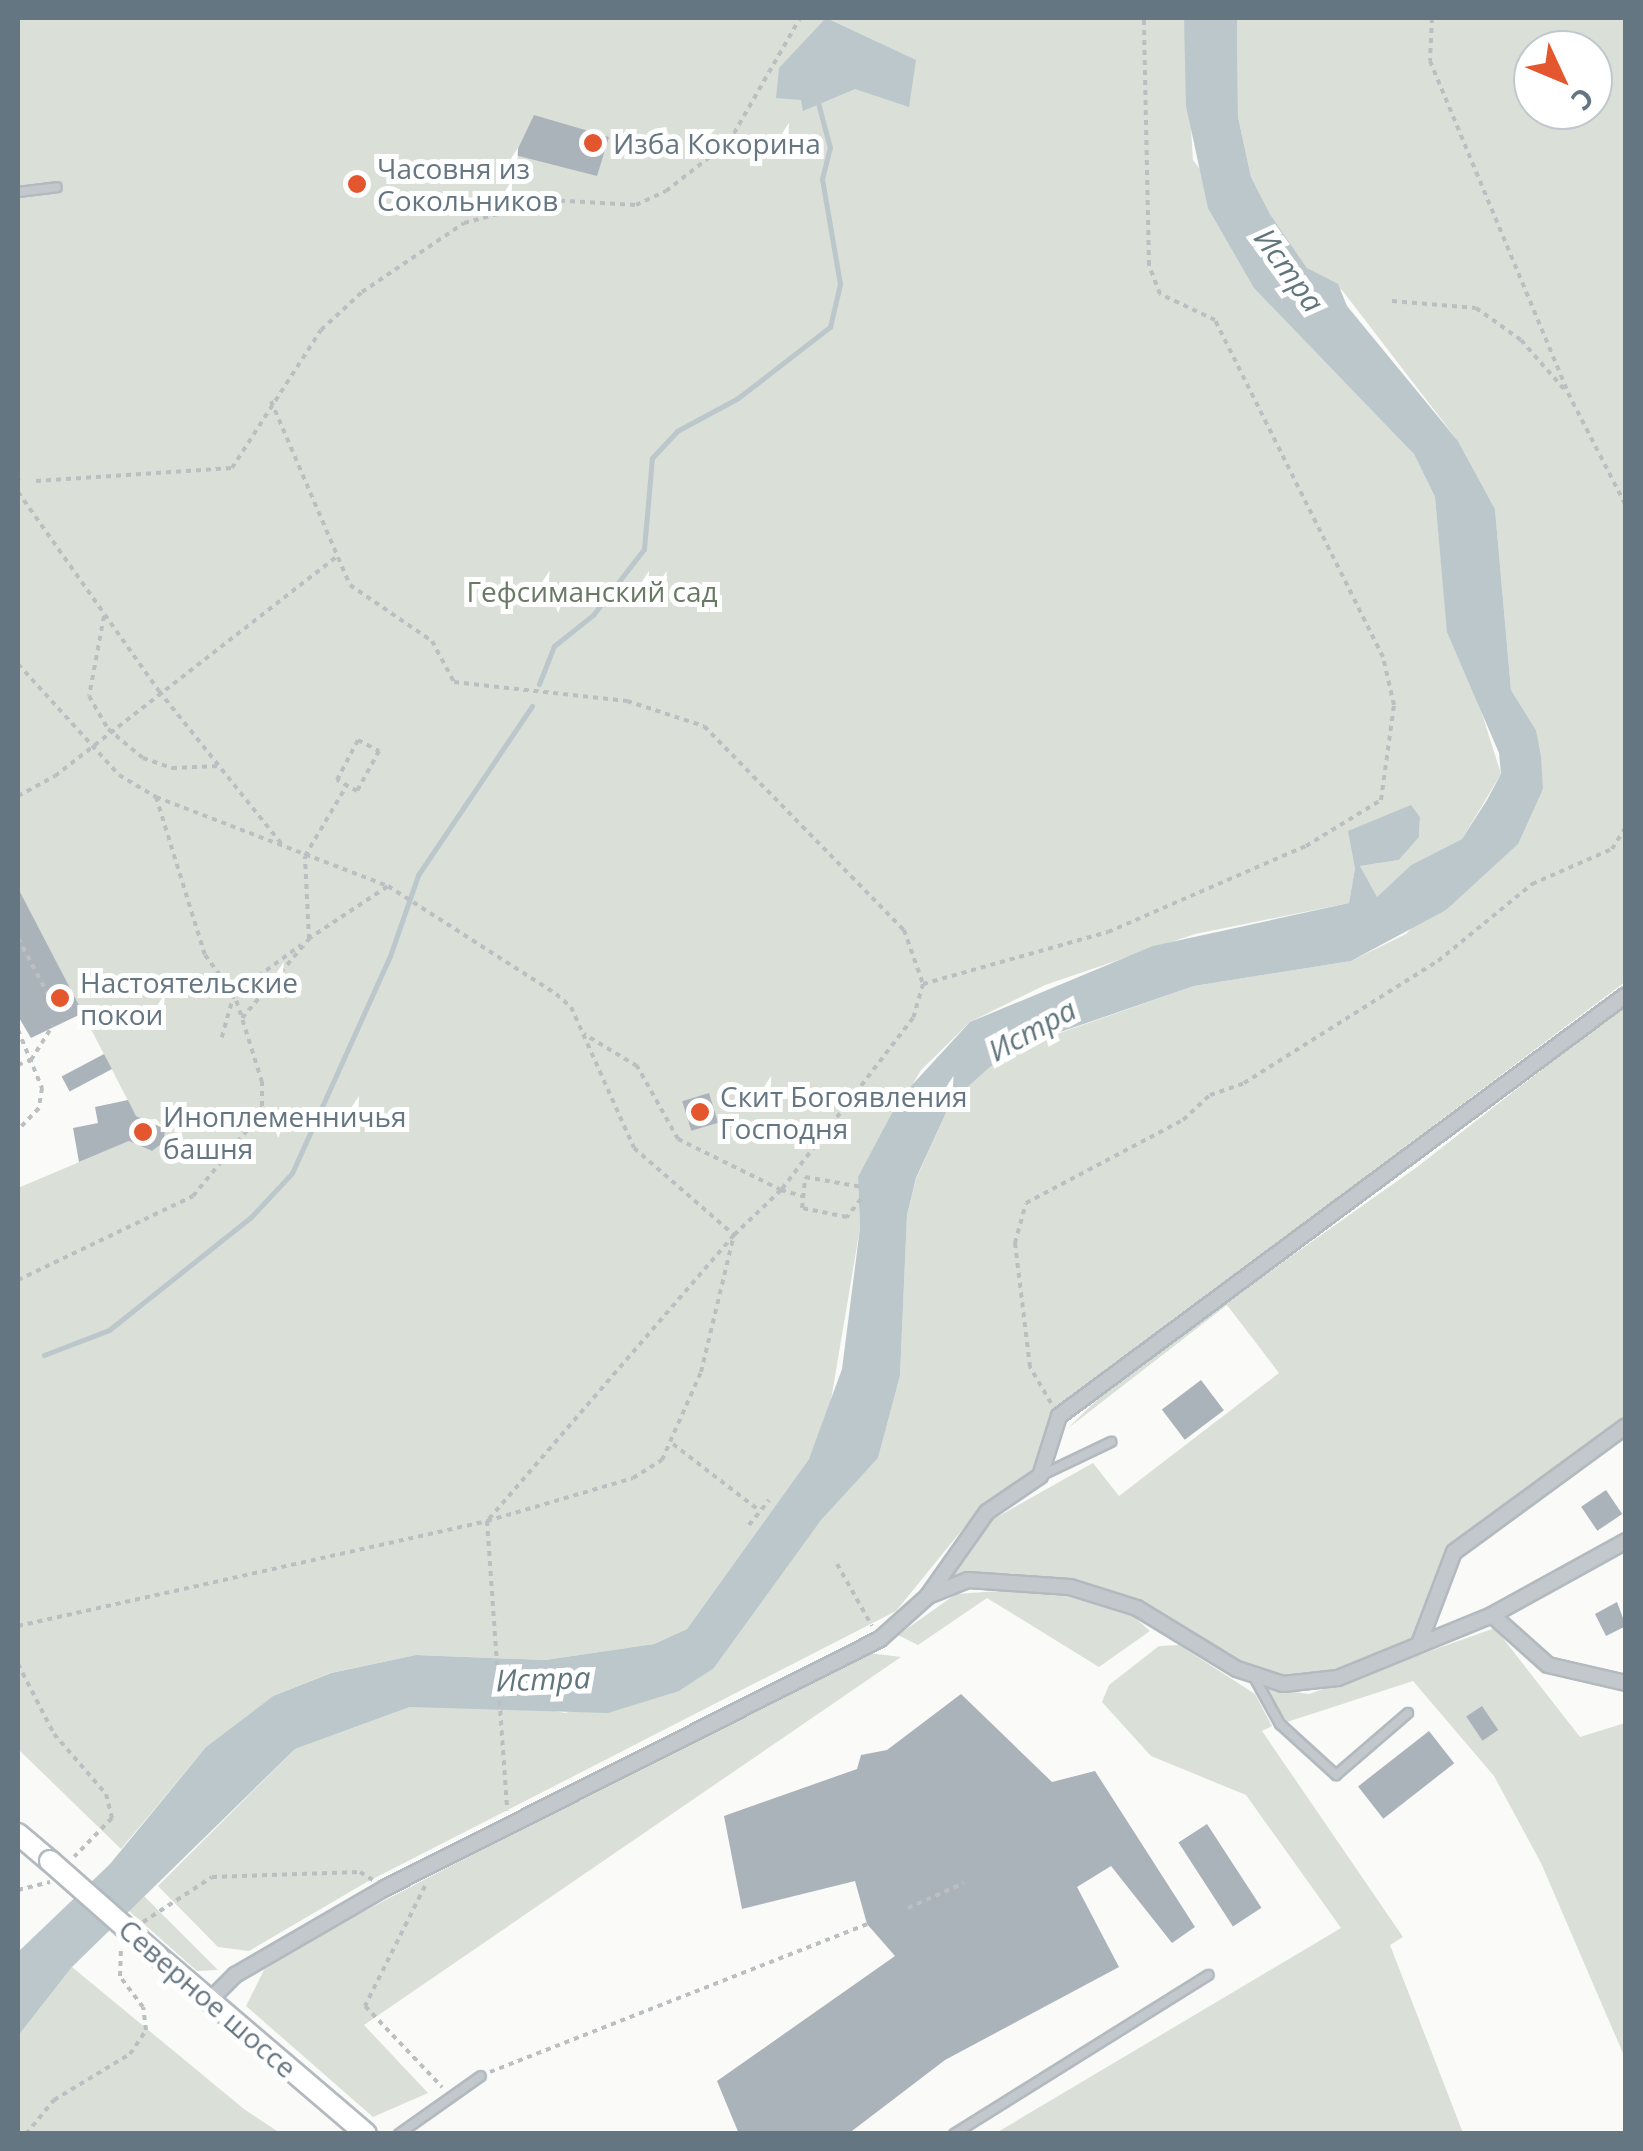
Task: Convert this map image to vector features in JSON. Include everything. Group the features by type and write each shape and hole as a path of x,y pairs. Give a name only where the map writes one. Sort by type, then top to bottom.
{"main road":[{"name":"Северное шоссе","path":"18,1834 60,1865 209,2001 366,2134"}],"street":[{"path":"209,2001 236,1975 437,1861 880,1638 927,1596 987,1512 1040,1476 1059,1416 1626,995"},
{"path":"1419,1644 1454,1552 1626,1426"},
{"path":"927,1596 968,1580 1070,1587 1137,1608 1252,1673 1283,1684 1338,1678 1492,1615 1626,1541"},
{"path":"1492,1615 1548,1665 1626,1683"}],"lane":[{"path":"18,192 57,187"},
{"path":"1040,1476 1111,1442"},
{"path":"1252,1673 1280,1724 1336,1775 1408,1714"},
{"path":"954,2134 1208,1975"},
{"path":"399,2134 449,2094 481,2076"}],"path":[{"path":"36,481 232,468 271,401 321,330 426,244 464,223 550,200 636,204 710,161 729,142 800,18"},
{"path":"923,984 1108,932 1306,846 1381,800 1394,705 1383,657 1215,320 1160,294 1149,266 1144,18"},
{"path":"1432,18 1430,61 1568,393 1626,506"},
{"path":"1392,302 1476,308 1522,340 1568,393"},
{"path":"271,401 350,585 432,641 454,682 627,701 704,726 904,930 923,984 914,1018 781,1190 734,1236 487,1521 508,1825"},
{"path":"18,492 160,692 284,847"},
{"path":"18,796 55,776 91,741 338,556"},
{"path":"104,614 89,696 108,729 143,758 172,768 220,766"},
{"path":"18,664 120,774 156,796 388,886 556,994 584,1034 634,1148 734,1236"},
{"path":"358,740 379,751 358,791 347,785 336,780 358,740"},
{"path":"242,1018 309,939 305,856 347,785"},
{"path":"18,1280 59,1255 158,1218 216,1175 262,1106 234,994 205,955 156,796"},
{"path":"1059,1416 1030,1367 1015,1244 1026,1203 1183,1120 1210,1095 1244,1083 1438,962 1532,884 1612,849 1626,827"},
{"path":"222,1040 224,1007 234,994 388,886"},
{"path":"18,938 49,996"},
{"path":"18,1065 31,1060 53,1025"},
{"path":"18,1030 42,1088 39,1108 18,1130"},
{"path":"584,1034 637,1066 678,1139 781,1190 802,1196"},
{"path":"861,1199 847,1217 802,1208 805,1177 862,1187"},
{"path":"18,1626 487,1521 633,1478 673,1444 701,1372 734,1236"},
{"path":"673,1444 760,1511"},
{"path":"749,1525 769,1500"},
{"path":"836,1564 880,1638"},
{"path":"18,1664 54,1734 106,1794 112,1818 60,1865 44,1888 18,1890"},
{"path":"437,1861 366,2006 449,2094"},
{"path":"908,1908 964,1883"},
{"path":"481,2076 867,1924"}],"green space":[{"name":"Гефсиманский сад","path":"18,18 1184,18 1193,160 1414,454 1435,497 1444,593 1501,774 1462,839 1411,865 1376,898 1360,866 1399,860 1419,837 1420,817 1410,805 1355,868 1349,903 1195,934 1045,985 970,1022 921,1070 858,1177 860,1228 829,1412 809,1459 687,1629 654,1644 545,1660 416,1655 330,1673 273,1696 206,1747 121,1849 18,1749 18,1188 129,1141 152,1151 164,1142 165,1129 156,1119 138,1120 18,888"},
{"path":"1237,18 1625,18 1625,982 1053,1411 1030,1476 979,1509 896,1611 365,1883 249,1951 218,1947 158,1886 295,1749 410,1707 529,1706 565,1713 714,1668 820,1520 878,1458 900,1376 907,1215 916,1179 951,1102 990,1067 1040,1040 1194,986 1351,961 1406,934 1543,790 1536,730 1511,690 1495,509 1458,441 1342,290 1307,268 1270,214 1251,177 1238,117"},
{"path":"1625,1005 1625,1416 1451,1544 1416,1638 1338,1671 1292,1679 1241,1663 1144,1603 1072,1580 1005,1573 938,1584 990,1521 1093,1463 1119,1496 1279,1373 1227,1305 1067,1429 1121,1377 1417,1167"},
{"path":"1015,1590 1068,1596 1133,1616 1150,1631 1099,1667 987,1598 918,1645 898,1635 956,1594"},
{"path":"1495,1628 1580,1737 1625,1723 1625,2058 1541,1863 1494,1776 1413,1681 1287,1722 1266,1688 1309,1694"},
{"path":"1179,1645 1255,1694 1272,1726 1262,1731 1403,1937 1390,1945 1463,2133 996,2133 1341,1928 1246,1795 1151,1756 1102,1702 1109,1685 1159,1646"},
{"path":"860,1652 901,1657 364,2025 428,2093 373,2117 246,2006 264,1970 288,1951"},
{"path":"143,1895 218,1970 197,1971 128,1910"},
{"path":"72,1967 244,2109 280,2133 18,2133 18,2036"}],"water":[{"path":"826,18 916,60 909,107 855,89 803,111 801,100 776,98 779,68"},
{"name":"Истра","path":"1184,18 1237,18 1238,117 1251,177 1270,214 1307,268 1338,284 1347,306 1458,441 1495,509 1511,690 1536,730 1541,757 1543,789 1518,844 1446,910 1351,961 1194,986 1040,1039 990,1067 951,1102 916,1178 907,1215 900,1376 878,1458 821,1520 714,1668 679,1691 608,1713 410,1707 295,1749 72,1967 18,2036 18,1952 110,1864 206,1747 273,1696 331,1673 416,1655 545,1660 654,1644 687,1629 809,1459 842,1369 860,1228 858,1177 900,1098 970,1022 1153,946 1349,903 1355,868 1348,831 1411,805 1420,817 1419,837 1399,860 1360,866 1377,897 1411,865 1462,839 1487,800 1501,774 1499,753 1447,632 1435,497 1414,454 1254,288 1208,208 1186,106"}],"building":[{"name":"Изба Кокорина","path":"534,115 609,137 597,176 515,155"},
{"name":"Часовня из Сокольников","path":"357,171 366,175 370,184 366,193 357,197 348,193 344,184 348,175"},
{"path":"18,888 83,1013 31,1038 18,1016"},
{"path":"104,1054 112,1069 70,1092 62,1077"},
{"name":"Скит Богоявления Господня","path":"709,1093 718,1123 691,1131 682,1101"},
{"path":"128,1100 136,1116 165,1129 164,1142 152,1151 129,1141 79,1162 73,1128 98,1123 95,1107"},
{"path":"1201,1380 1224,1410 1185,1440 1162,1409"},
{"path":"1606,1490 1622,1514 1597,1531 1581,1507"},
{"path":"1617,1602 1626,1626 1606,1636 1595,1614"},
{"path":"961,1694 1052,1782 1095,1771 1195,1927 1172,1943 1111,1866 1077,1887 1119,1967 945,2060 848,2134 739,2134 717,2081 895,1956 867,1924 855,1881 742,1909 724,1816 857,1769 861,1755 887,1750"},
{"path":"1482,1706 1498,1730 1482,1741 1466,1717"},
{"path":"1429,1731 1454,1763 1383,1819 1358,1786"},
{"path":"1207,1824 1261,1908 1233,1926 1178,1843"}],"waterway":[{"path":"539,684 554,646 593,615 644,549 652,458 677,431 738,398 830,327 840,284 822,179 830,148 816,95"},
{"path":"44,1355 109,1330 251,1217 292,1173 390,956 418,875 532,706"}],"place":[{"name":"Изба Кокорина","path":"593,143"},
{"name":"Часовня из Сокольников","path":"357,184"},
{"name":"Настоятельские покои","path":"60,998"},
{"name":"Скит Богоявления Господня","path":"700,1112"},
{"name":"Иноплеменничья башня","path":"143,1132"}]}
